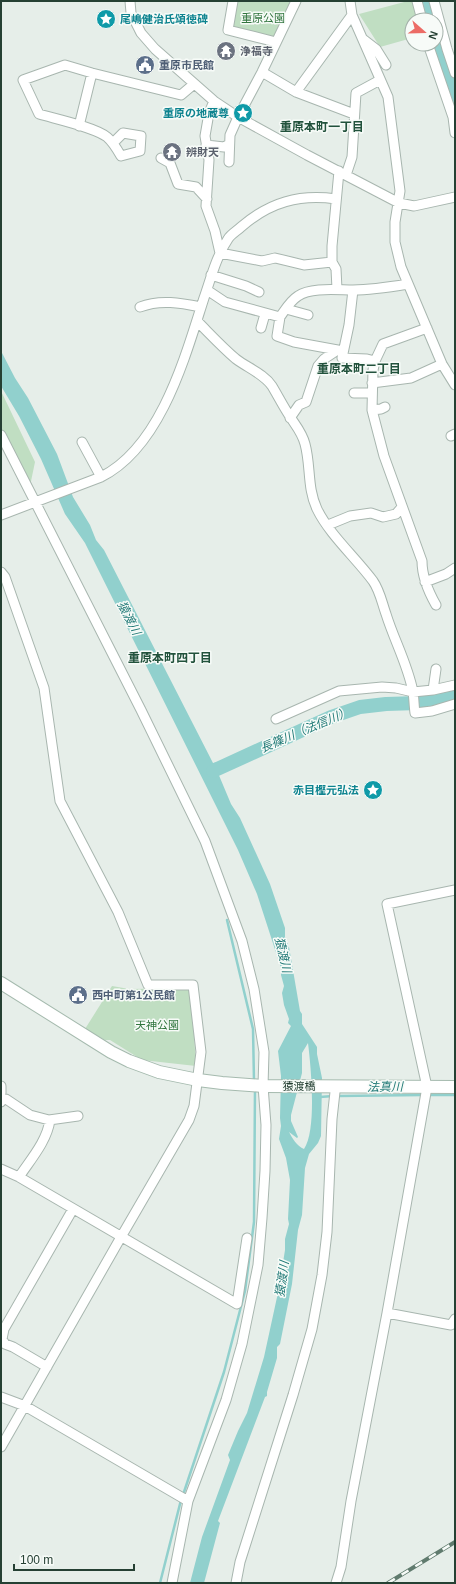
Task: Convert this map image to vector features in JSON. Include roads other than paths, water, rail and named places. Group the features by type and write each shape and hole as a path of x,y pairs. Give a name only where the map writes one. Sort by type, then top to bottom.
{"street":[{"path":"130,1 131,13 141,33 155,49 214,101 238,117 399,203 414,206 455,197"},
{"path":"233,1 228,30 276,42"},
{"path":"229,162 230,135 296,1"},
{"path":"350,1 352,15 388,97 400,191 395,222 395,242 401,267 442,364 455,385"},
{"path":"417,1 420,12"},
{"path":"434,1 446,49 455,73"},
{"path":"296,92 352,15"},
{"path":"362,38 376,49 386,65"},
{"path":"431,52 454,119 455,133"},
{"path":"113,143 97,131 39,114 23,80 65,65 181,99 194,84"},
{"path":"262,72 296,92 354,114"},
{"path":"79,126 92,73"},
{"path":"337,289 336,269 332,262 336,199 342,173 352,157 356,93 380,80"},
{"path":"214,101 209,113 205,136 209,160 206,206 220,253"},
{"path":"206,145 224,147 229,144"},
{"path":"161,158 170,162 178,184 196,187 207,199"},
{"path":"1,515 102,477 123,464 131,456 149,430 166,401 197,321 211,275 220,253 229,238 249,220 272,206 290,199 318,196 336,199"},
{"path":"220,253 262,261 275,258 304,265 332,262"},
{"path":"211,275 246,286 259,292"},
{"path":"340,351 294,342 277,336 280,318 293,300 305,292 337,289 352,290 408,284"},
{"path":"207,290 225,302 280,318"},
{"path":"352,290 349,325 340,351 342,358 368,359 375,361"},
{"path":"140,307 147,304 161,302 180,303 201,307"},
{"path":"286,309 308,315"},
{"path":"261,328 265,314"},
{"path":"197,321 220,345 272,385 290,418 298,428 305,443 312,496 318,510 328,525 373,582 381,597 410,681 413,692 415,713 432,711 455,704"},
{"path":"427,328 383,344 372,370 371,393 372,410 384,456 422,561 422,571 425,582 429,593 436,604"},
{"path":"290,418 299,405 306,402 318,366 324,359 340,351"},
{"path":"372,383 411,378 442,364"},
{"path":"354,393 371,393"},
{"path":"372,410 385,407"},
{"path":"1,436 141,710 205,841 242,941 254,989 264,1052 263,1086 266,1125 262,1218 258,1265 242,1344 226,1400 188,1501 172,1583"},
{"path":"82,442 102,477"},
{"path":"328,525 350,516 371,513 383,517 396,514 402,507"},
{"path":"425,582 446,574 455,568"},
{"path":"1,572 5,577 44,688 60,801 118,912 148,985 193,985 201,1052 194,1106 189,1120 1,1447"},
{"path":"433,690 436,669"},
{"path":"396,688 410,681"},
{"path":"276,719 339,691 382,687 396,688 413,692 433,690 455,685"},
{"path":"336,1583 341,1567 351,1501 387,1313 426,1093 387,904 455,890"},
{"name":"猿渡橋","path":"2,986 111,1052 129,1061 158,1072 198,1080 335,1093 426,1093 455,1087"},
{"path":"1,1086 1,1097 30,1115 50,1120 78,1116"},
{"path":"236,1583 240,1562 293,1395 312,1329 322,1275 327,1232 332,1119 335,1093"},
{"path":"19,1177 49,1130 50,1120"},
{"path":"1,1169 19,1177 237,1304 247,1238"},
{"path":"47,1367 13,1346 4,1344 2,1339 4,1329 73,1209"},
{"path":"387,1313 451,1325 455,1319"},
{"path":"1,1397 25,1406 188,1501"}],"water":[{"name":"猿渡川","path":"1,351 15,378 28,398 57,454 73,497 90,525 96,540 104,550 213,763 229,760 232,767 218,773 231,804 240,818 270,884 285,928 285,937 289,947 300,1011 302,1014 302,1024 317,1047 322,1078 321,1136 318,1143 309,1154 305,1168 302,1215 298,1230 292,1284 280,1344 277,1347 277,1358 267,1396 265,1397 218,1521 220,1523 204,1583 190,1583 202,1537 230,1460 228,1455 247,1413 264,1357 279,1288 285,1250 285,1239 289,1224 290,1180 286,1158 279,1139 281,1126 281,1076 278,1051 291,1026 288,1023 289,1019 284,1005 282,993 284,986 281,968 257,894 238,850 85,543 65,514 41,459 19,416 1,386","holes":["308,1043 312,1113 311,1128 304,1149 297,1144 289,1132 297,1138 298,1137 291,1121 291,1115 302,1073 302,1053"]}],"waterway":[{"path":"424,1 427,12"},
{"path":"439,52 455,103"},
{"name":"長篠川（法信川）","path":"213,771 331,717 360,707 386,704 418,703 455,695"},
{"path":"227,920 253,1029 254,1081"},
{"path":"183,1495 224,1372 245,1291 254,1222 255,1088"},
{"name":"法真川","path":"338,1096 423,1095"},
{"name":"法真川","path":"428,1095 455,1095"},
{"name":"法真川","path":"320,1097 333,1096"},
{"path":"160,1583 181,1500"}],"railway":[{"path":"388,1583 455,1542"}],"place":[{"name":"尾嶋健治氏頌徳碑","path":"106,19"},
{"name":"浄福寺","path":"226,51"},
{"name":"重原市民館","path":"145,65"},
{"name":"重原の地蔵尊","path":"243,113"},
{"name":"辨財天","path":"172,152"},
{"name":"赤目樫元弘法","path":"373,790"},
{"name":"西中町第1公民館","path":"78,995"}],"district":[{"name":"重原本町一丁目","path":"322,127"},
{"name":"重原本町二丁目","path":"359,369"},
{"name":"重原本町四丁目","path":"170,658"}],"park label":[{"name":"重原公園","path":"263,18"},
{"name":"天神公園","path":"157,1025"}]}
